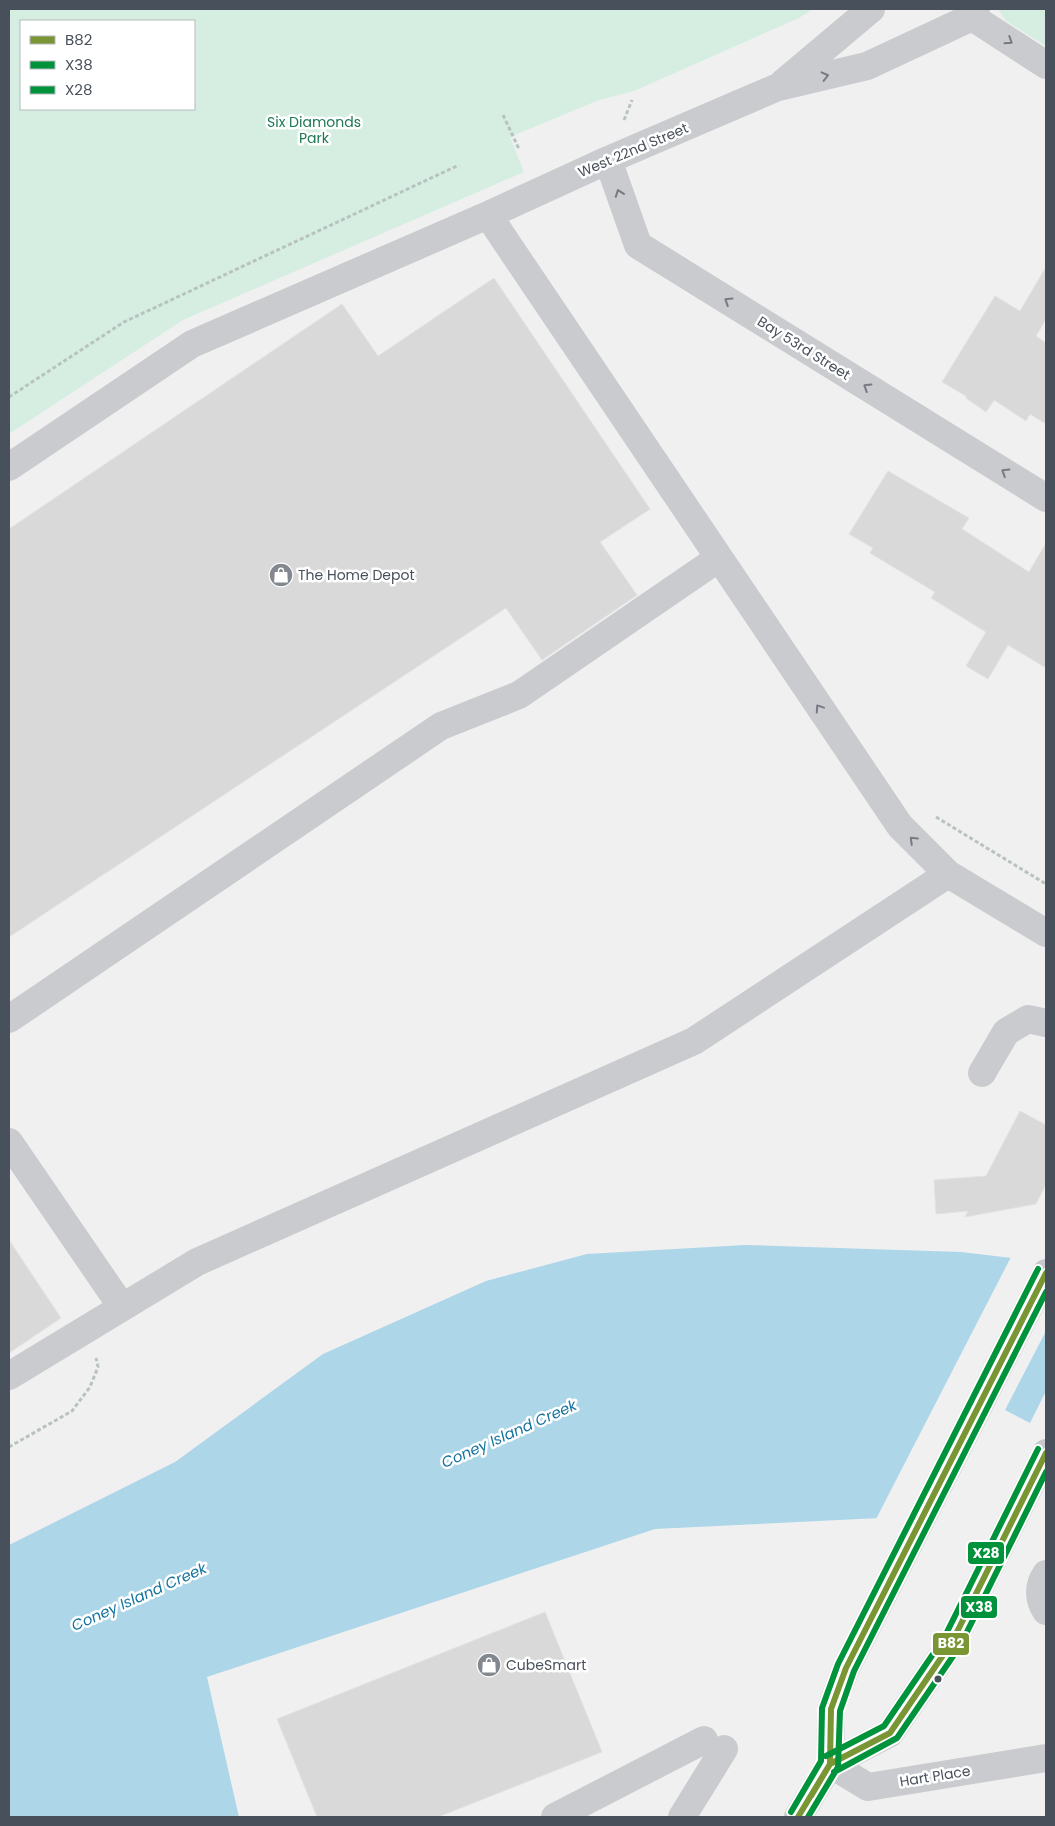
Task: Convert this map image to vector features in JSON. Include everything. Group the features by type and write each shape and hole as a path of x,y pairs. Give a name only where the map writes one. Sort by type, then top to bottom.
{"main road":[{"path":"798,1817 830,1764 831,1709 857,1645 1046,1273"},
{"path":"830,1764 890,1733 952,1642 1046,1454"}],"street":[{"name":"West 22nd Street","path":"778,87 871,9"},
{"name":"West 22nd Street","path":"9,466 192,344 778,87 867,66 974,13"},
{"path":"974,13 1046,65"},
{"name":"Bay 53rd Street","path":"608,160 638,245 1046,498"},
{"path":"488,215 900,826 948,874 1046,933"},
{"path":"9,1019 441,726 519,695 719,558"},
{"path":"9,1376 198,1262 694,1041 948,874"},
{"path":"982,1073 1006,1032 1028,1019 1046,1024"},
{"path":"9,1142 122,1307"},
{"path":"1046,1574 1040,1589 1040,1598 1046,1611"},
{"path":"555,1817 714,1744 682,1817"},
{"name":"Hart Place","path":"830,1764 868,1787 1046,1758"}],"path":[{"path":"503,115 519,149"},
{"path":"9,397 124,322 459,165"},
{"path":"9,1448 72,1411 90,1388 93,1381 98,1367 95,1353"}],"green space":[{"name":"Six Diamonds Park","path":"9,9 813,9 799,18 634,91 599,100 510,137 524,172 183,320 9,434"},
{"path":"998,9 1046,9 1046,46 1006,21"}],"water":[{"name":"Coney Island Creek","path":"745,1245 961,1252 1046,1262 1046,1510 655,1529 207,1677 239,1817 9,1817 9,1545 175,1462 323,1354 486,1281 587,1254"}],"pier":[{"path":"1012,1255 1046,1259 1046,1331 1005,1410 1030,1423 1046,1391 1046,1513 875,1521"}],"building":[{"path":"1046,267 1046,319 1036,336 1046,343 1046,424 1030,414 1026,421 994,400 986,412 966,398 966,396 942,382 995,296 1020,311"},
{"name":"The Home Depot","path":"494,278 650,509 600,542 637,595 542,660 506,608 9,937 9,529 342,304 378,356"},
{"path":"888,471 969,518 962,529 1029,572 1046,543 1046,668 1008,645 988,679 966,666 986,632 931,598 935,592 870,553 873,548 849,534"},
{"path":"1020,1111 1046,1125 1046,1184 1036,1204 965,1217 968,1211 936,1214 934,1180 986,1176"},
{"path":"9,1240 61,1318 9,1353"},
{"name":"CubeSmart","path":"545,1612 602,1752 438,1817 317,1817 277,1719"}],"transit line":[{"name":"X28","path":"791,1812 821,1761 822,1708 838,1664 1038,1269"},
{"name":"B82","path":"798,1817 830,1764 831,1709 846,1668 1046,1273"},
{"name":"X38","path":"808,1817 838,1767 840,1711 854,1671 1046,1292"},
{"name":"X28","path":"826,1756 884,1726 944,1638 1038,1449"},
{"name":"B82","path":"811,1796 830,1764 890,1733 952,1642 1046,1453"},
{"name":"X38","path":"834,1772 897,1738 960,1646 1046,1472"}],"place":[{"name":"The Home Depot","path":"281,575"},
{"name":"CubeSmart","path":"489,1665"}]}
